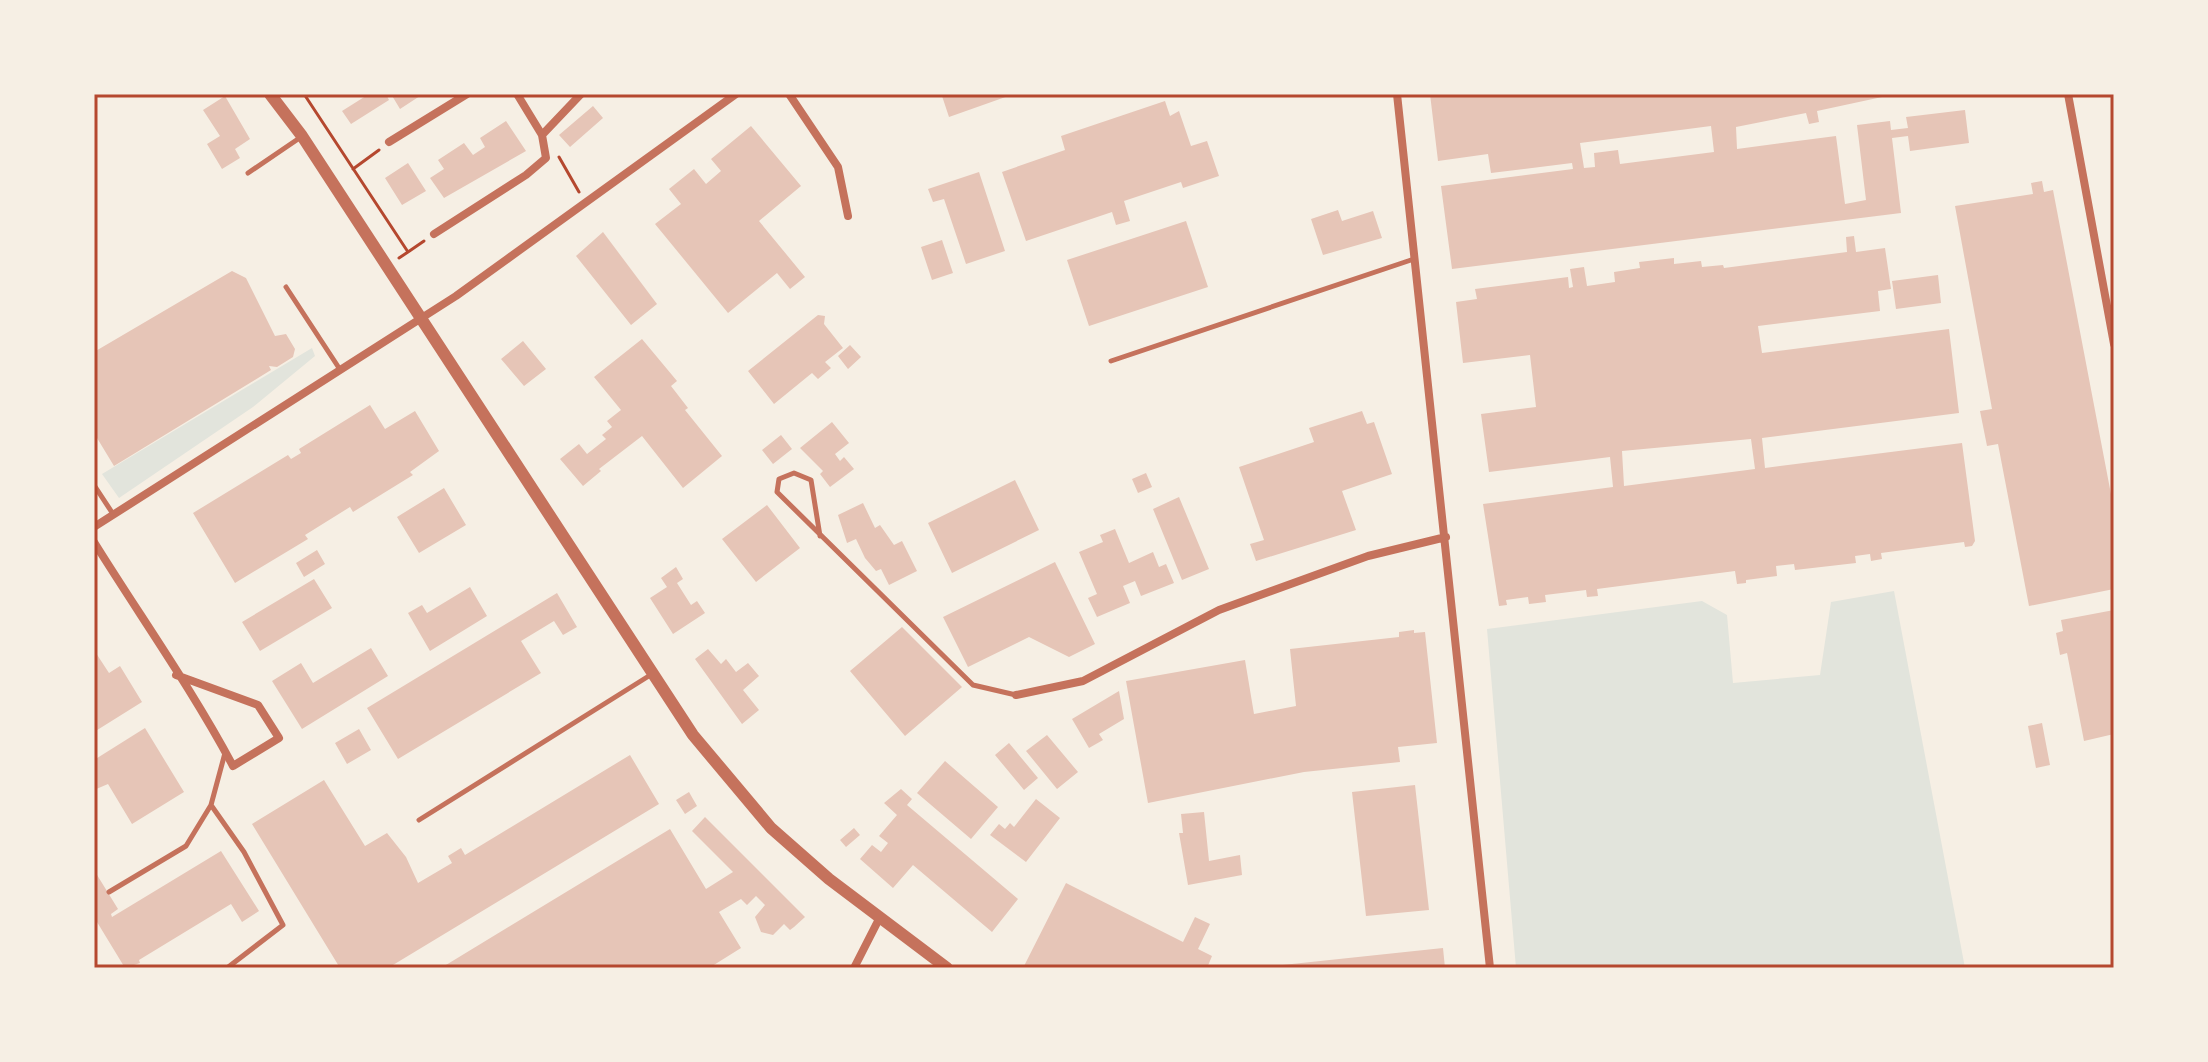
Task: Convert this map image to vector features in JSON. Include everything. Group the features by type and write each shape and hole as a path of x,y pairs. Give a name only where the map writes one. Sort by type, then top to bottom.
{"street":[{"path":"270,94 302,136 693,735 771,828 879,919 947,968"},
{"path":"389,142 467,94"},
{"path":"434,234 526,175 546,158 542,135 517,94"},
{"path":"542,135 581,94"},
{"path":"94,527 421,318 736,94"},
{"path":"789,94 838,167 848,216"},
{"path":"1397,94 1490,968"},
{"path":"2068,94 2114,344"},
{"path":"1016,695 1083,681 1219,610 1368,556 1446,537"},
{"path":"94,542 176,675 225,752 233,766 279,738 258,705 176,675"},
{"path":"854,968 879,919"}],"lane":[{"path":"248,173 302,136"},
{"path":"1111,361 1415,259"},
{"path":"286,287 339,368"},
{"path":"820,536 811,480 794,473 779,479 777,492 820,536 973,685 1016,695"},
{"path":"94,485 113,514"},
{"path":"419,820 653,674"},
{"path":"109,892 186,846 211,805 225,752"},
{"path":"211,805 244,852 283,925 227,968"}],"path":[{"path":"304,94 408,252"},
{"path":"353,169 389,142"},
{"path":"545,154 557,154 584,202"},
{"path":"386,266 434,234"}],"shaded area":[{"path":"312,348 315,356 253,407 119,498 102,474"},
{"path":"1894,591 1965,968 1516,968 1487,629 1702,601 1727,615 1733,683 1820,675 1831,602"}],"building":[{"path":"369,94 386,94 389,100 351,124 342,111"},
{"path":"391,94 423,94 400,109"},
{"path":"1014,94 949,117 942,96"},
{"path":"1430,94 1896,94 1817,111 1819,122 1809,124 1806,113 1736,127 1737,149 1836,136 1845,204 1866,200 1857,125 1890,121 1891,130 1908,128 1906,117 1965,110 1969,143 1910,151 1908,136 1892,138 1901,213 1452,269 1441,186 1573,169 1572,163 1491,173 1488,154 1438,161","holes":["1711,126 1714,152 1620,164 1618,150 1594,153 1595,167 1584,168 1580,143"]},
{"path":"225,96 250,139 235,149 240,158 222,169 207,144 220,136 203,110"},
{"path":"1165,101 1170,116 1179,111 1191,146 1207,141 1219,176 1183,188 1181,182 1124,201 1130,221 1116,225 1112,212 1026,241 1002,172 1065,150 1061,136"},
{"path":"593,106 603,118 570,147 559,135"},
{"path":"506,121 526,151 444,198 430,178 444,169 438,160 464,143 473,155 485,147 480,138"},
{"path":"751,126 801,186 759,221 805,277 790,289 777,273 728,313 655,224 681,204 669,189 694,169 706,184 721,171 711,159"},
{"path":"408,163 426,191 402,205 385,178"},
{"path":"979,172 1005,251 966,264 944,199 933,202 928,189"},
{"path":"2042,181 2044,192 2053,190 2114,510 2114,589 2029,606 1998,444 1987,446 1980,411 1992,409 1955,206 2033,194 2031,183"},
{"path":"1338,210 1342,221 1373,211 1382,238 1323,255 1311,219"},
{"path":"1186,221 1208,287 1089,326 1067,260"},
{"path":"603,232 657,304 631,325 576,256"},
{"path":"1854,236 1856,252 1885,248 1891,289 1878,291 1880,311 1758,326 1762,353 1949,329 1959,413 1762,438 1765,468 1962,443 1975,541 1972,546 1965,547 1964,542 1881,553 1882,559 1871,561 1870,554 1855,556 1856,563 1795,570 1794,564 1776,566 1777,576 1746,580 1746,583 1737,584 1735,571 1597,589 1598,596 1587,597 1586,590 1545,595 1546,602 1529,604 1528,597 1506,600 1507,605 1499,606 1483,504 1613,487 1610,457 1489,472 1481,414 1536,407 1530,355 1463,363 1456,302 1477,299 1475,289 1568,277 1569,288 1573,287 1570,269 1584,267 1587,286 1615,282 1614,272 1640,268 1639,262 1674,258 1674,264 1701,261 1702,267 1723,265 1724,268 1847,252 1846,237","holes":["1751,439 1755,469 1624,486 1622,451"]},
{"path":"942,240 953,273 932,280 921,247"},
{"path":"232,271 246,278 275,336 286,334 295,349 293,357 277,367 269,366 271,370 114,466 94,433 94,352"},
{"path":"1938,275 1941,303 1896,309 1892,281"},
{"path":"818,315 825,316 824,324 843,348 825,362 831,368 818,379 812,373 774,404 748,371"},
{"path":"642,339 677,381 671,386 688,408 685,410 722,456 683,488 642,436 599,469 601,471 583,486 560,459 579,444 587,454 606,439 602,435 612,427 607,421 621,410 594,377"},
{"path":"523,341 546,369 524,386 501,359"},
{"path":"850,345 861,357 848,369 838,356"},
{"path":"370,405 385,429 415,411 439,451 410,472 413,475 353,512 350,507 305,535 308,539 235,583 193,513 288,455 291,459 301,453 299,449"},
{"path":"1362,411 1367,424 1374,422 1392,474 1342,491 1356,530 1256,561 1250,544 1264,540 1239,467 1314,442 1309,428"},
{"path":"832,422 849,443 835,454 840,461 844,457 854,469 830,487 820,474 823,471 800,448"},
{"path":"781,435 792,449 773,464 762,450"},
{"path":"1146,473 1152,487 1138,493 1132,479"},
{"path":"1015,480 1039,530 952,573 928,523"},
{"path":"444,488 466,525 419,553 397,517"},
{"path":"1179,497 1209,569 1182,580 1153,509"},
{"path":"863,503 875,528 880,525 894,545 902,541 917,571 889,585 881,569 876,571 865,558 856,539 847,543 838,515"},
{"path":"767,505 800,548 756,582 722,539"},
{"path":"1115,529 1129,563 1153,552 1159,567 1166,564 1174,583 1141,596 1135,581 1123,586 1130,603 1097,617 1088,598 1097,594 1079,552 1103,542 1100,535"},
{"path":"317,550 325,564 304,577 296,563"},
{"path":"1055,562 1095,644 1069,657 1029,637 968,667 943,617"},
{"path":"676,567 683,579 677,583 691,605 697,601 705,613 673,634 650,598 667,587 661,578"},
{"path":"314,579 332,608 260,651 242,622"},
{"path":"470,587 487,616 430,651 408,613 422,605 427,613"},
{"path":"557,593 577,627 563,635 554,621 521,641 541,673 398,759 367,708"},
{"path":"2114,610 2114,734 2084,741 2067,653 2060,655 2056,633 2063,631 2061,620"},
{"path":"902,627 962,687 905,736 850,671"},
{"path":"1414,630 1414,633 1425,632 1437,743 1398,747 1400,762 1304,772 1148,803 1126,681 1245,660 1254,714 1296,706 1290,649 1399,637 1399,632"},
{"path":"371,648 388,676 302,729 272,681 301,663 313,683"},
{"path":"708,649 721,664 726,659 736,672 748,663 759,676 743,690 759,710 742,724 695,659"},
{"path":"94,650 109,673 120,666 142,702 94,732"},
{"path":"1119,691 1124,719 1099,734 1103,740 1089,748 1072,719"},
{"path":"2042,723 2050,765 2036,768 2028,726"},
{"path":"145,728 184,792 132,824 108,784 94,790 94,760"},
{"path":"359,729 371,750 347,764 335,743"},
{"path":"1047,735 1078,772 1057,789 1026,751"},
{"path":"1009,743 1038,778 1024,790 995,755"},
{"path":"630,755 659,804 388,968 340,968 252,824 324,780 365,846 387,833 406,857 418,883 452,863 448,856 461,848 465,855"},
{"path":"945,761 998,807 971,839 917,793"},
{"path":"1415,785 1429,910 1366,916 1352,792"},
{"path":"901,789 912,799 907,805 1018,899 992,932 913,865 893,888 860,859 872,845 881,852 888,843 879,836 897,815 884,803"},
{"path":"689,792 697,806 685,814 676,800"},
{"path":"1036,799 1060,818 1026,862 990,835 999,824 1005,829 1010,823 1014,827"},
{"path":"1204,812 1209,861 1240,855 1242,875 1188,885 1179,833 1183,833 1181,814"},
{"path":"705,817 805,917 794,927 790,930 784,924 773,935 761,932 755,917 765,905 756,896 747,905 741,899 719,912 741,948 709,968 441,968 670,829 706,889 733,872 692,831"},
{"path":"854,828 860,835 846,847 840,840"},
{"path":"221,851 259,911 242,922 231,904 139,960 140,963 125,968 97,922 94,924 94,870 118,909 111,914 112,917"},
{"path":"1066,883 1183,942 1195,917 1210,924 1198,949 1212,956 1207,968 1023,968"},
{"path":"1443,948 1445,968 1273,968 1273,966"}]}
